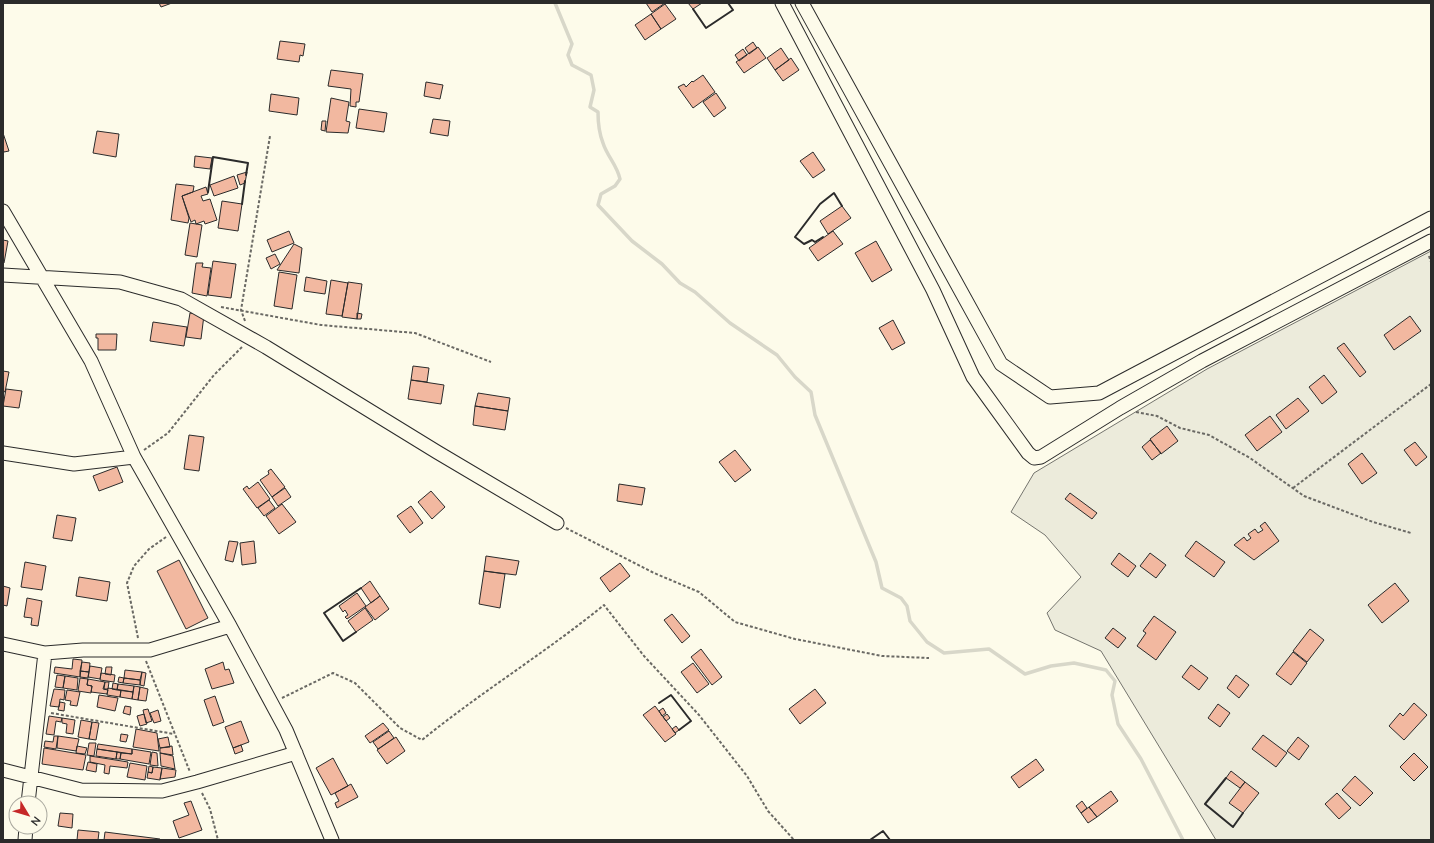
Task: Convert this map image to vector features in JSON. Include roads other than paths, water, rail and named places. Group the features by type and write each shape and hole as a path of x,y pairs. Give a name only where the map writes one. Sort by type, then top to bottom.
{"street":[{"path":"782,3 933,290 973,377 1028,453 1034,458 1041,457 1120,408 1202,360 1431,241"},
{"path":"802,3 1001,364 1050,397 1099,393 1431,218"},
{"path":"3,211 91,361 134,457 272,703 296,753 332,840"},
{"path":"3,275 120,282 181,299 251,338 436,452 557,523"},
{"path":"3,453 74,464 134,457"},
{"path":"3,644 45,653 83,650 150,650 230,626"},
{"path":"29,795 45,653"},
{"path":"3,770 81,790 162,791 296,753"}],"waterway":[{"path":"555,3 572,44 568,55 572,65 591,75 594,90 590,107 598,112 599,128 602,139 605,148 617,169 620,179 615,186 601,194 598,205 632,241 662,264 680,283 695,292 730,323 777,355 795,377 811,392 815,415 876,562 882,588 901,598 907,606 910,621 927,642 944,653 989,649 1025,674 1051,666 1074,663 1106,670 1115,681 1112,695 1118,724 1141,759 1183,840"}]}
